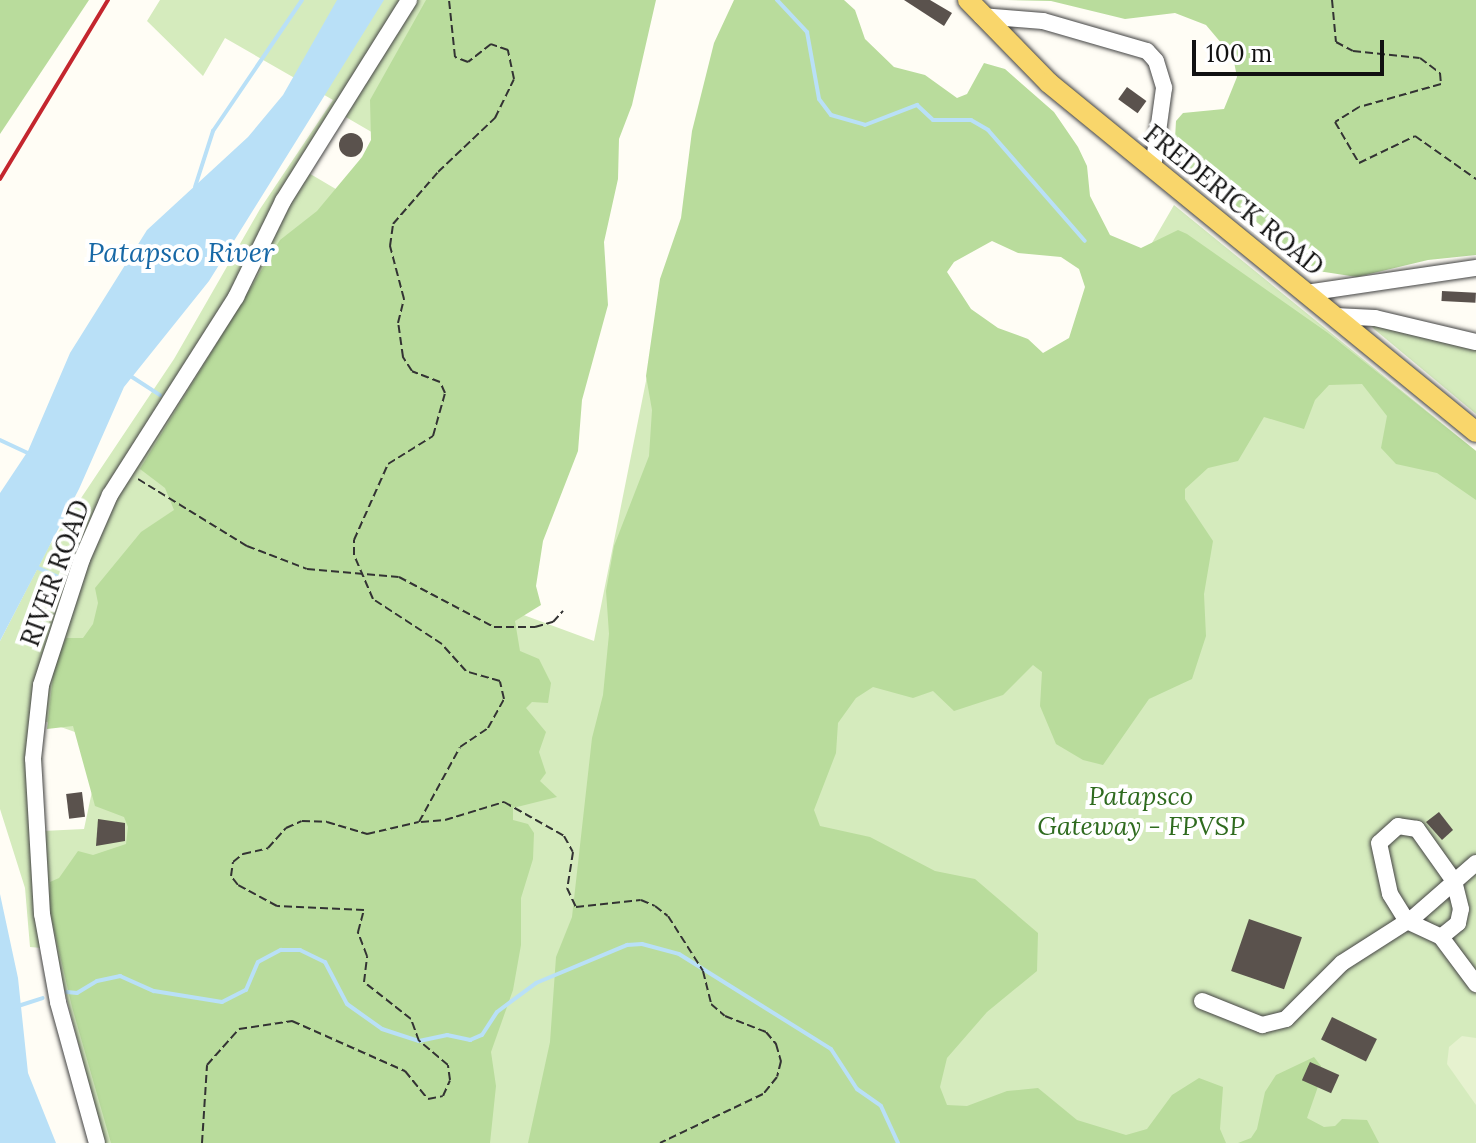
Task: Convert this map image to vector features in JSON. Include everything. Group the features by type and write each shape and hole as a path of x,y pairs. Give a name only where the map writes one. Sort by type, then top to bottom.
{"main road":[{"name":"FREDERICK ROAD","path":"975,8 1049,83 1476,432"}],"street":[{"name":"RIVER ROAD","path":"97,1143 48,954 33,759 48,658 96,523 126,470 220,323 277,211 409,0"},
{"path":"975,8 1043,21 1147,51 1156,61 1164,88 1153,168"},
{"path":"1306,293 1476,268"},
{"path":"1335,316 1375,318 1476,342"},
{"path":"1441,937 1458,923 1461,909 1454,881 1417,829 1398,826 1379,843 1390,894 1407,921 1441,937 1476,984"},
{"path":"1202,1001 1262,1025 1286,1019 1342,963 1407,921 1476,863"}],"path":[{"path":"419,822 460,747 488,728 505,691 500,681 466,671 442,644 395,618 373,599 359,572 354,540 388,464 433,436 445,393 440,382 412,371 403,357 398,323 404,299 390,246 393,224 438,172 495,118 514,79 508,50 491,44 468,62 455,57 449,0"},
{"path":"1332,0 1336,42 1353,51 1420,58 1440,73 1441,84 1359,107 1335,122 1359,163 1415,136 1476,179"},
{"path":"126,470 247,546 307,569 399,577 494,627 535,627 553,622 563,611"},
{"path":"202,1143 207,1065 239,1029 292,1021 405,1071 428,1099 443,1096 450,1080 448,1065 419,1041 411,1019 364,982 367,956 358,932 364,910 277,906 238,885 231,876 233,862 243,854 268,848 286,828 302,821 327,822 367,834 419,822 445,820 504,802 564,836 573,852 567,888 576,907 641,900 655,906 668,916 703,971 711,1004 725,1016 766,1032 776,1044 779,1069 763,1094 660,1143"}],"green space":[{"path":"0,0 89,0 0,134"},
{"name":"Patapsco Gateway - FPVSP","path":"160,0 555,0 464,593 594,641 648,371 995,513 1174,205 1476,451 1476,1143 104,1143 54,949 30,947 25,888 0,809 0,641 49,546 174,359 260,209 333,100 225,38 203,76 147,21","holes":["344,116 387,141 351,198 307,172","41,720 120,748 97,768 84,829 43,831"]},
{"path":"426,0 656,0 632,105 619,139 618,179 604,242 608,305 582,400 578,451 543,541 536,586 541,605 515,621 520,651 539,659 551,683 548,703 532,702 526,708 546,732 539,752 546,773 540,781 557,797 513,808 513,820 528,824 534,833 533,859 521,898 521,945 513,990 491,1052 496,1086 490,1143 111,1143 72,1007 50,912 50,882 59,878 78,851 93,855 126,844 128,827 124,817 95,806 73,726 47,729 54,668 66,638 83,638 93,624 98,603 95,588 141,532 174,510 165,488 140,469 280,240 317,211 362,157 371,140 370,100"},
{"path":"734,0 844,0 855,10 865,39 894,67 925,75 957,98 967,94 984,63 1005,69 1054,112 1078,147 1087,166 1090,196 1110,235 1141,248 1178,230 1187,234 1328,333 1476,451 1476,500 1437,473 1396,464 1381,448 1387,416 1362,384 1329,385 1315,400 1304,429 1264,417 1238,461 1208,468 1185,489 1185,499 1213,541 1204,594 1206,636 1192,679 1149,699 1103,765 1083,760 1056,744 1040,706 1042,672 1033,665 1003,695 954,711 933,691 913,698 873,687 856,698 838,723 836,753 814,810 820,826 870,837 935,871 975,879 1038,933 1037,971 987,1012 947,1058 940,1087 947,1105 967,1106 1007,1091 1038,1088 1077,1120 1126,1135 1147,1129 1172,1095 1199,1078 1223,1087 1220,1129 1226,1143 528,1143 550,1042 556,957 572,917 592,738 603,695 609,634 606,591 614,546 649,456 652,410 646,376 660,279 681,218 692,131 714,43","holes":["992,241 1018,253 1061,257 1079,269 1085,287 1069,338 1043,353 1028,339 998,328 971,309 947,272 954,262"]},
{"path":"1007,0 1476,0 1476,255 1428,260 1357,277 1318,271 1174,156 1176,121 1183,113 1224,109 1237,77 1233,57 1206,25 1175,13 1125,19 1051,1"},
{"path":"1355,309 1476,335 1476,414 1374,329"},
{"path":"1462,1036 1476,1038 1476,1105 1447,1064 1449,1047"},
{"path":"1314,1057 1321,1066 1321,1078 1307,1118 1324,1127 1335,1126 1342,1119 1367,1120 1379,1143 1238,1143 1251,1138 1257,1129 1265,1092 1276,1075"}],"water":[{"name":"Patapsco River","path":"337,0 384,0 209,281 124,387 79,489 0,641 0,493 28,451 70,353 147,230 248,137 283,95"},
{"path":"0,894 18,978 28,1073 56,1143 0,1143"}],"building":[{"path":"904,0 930,0 952,13 944,26"},
{"path":"1127,87 1146,101 1138,113 1118,99"},
{"path":"351,133 362,140 363,145 356,156 351,157 340,150 339,145 346,134"},
{"path":"1442,291 1476,293 1475,303 1441,301"},
{"path":"82,792 85,817 69,819 66,794"},
{"path":"1439,812 1453,830 1442,840 1426,822"},
{"path":"98,819 125,823 125,841 96,846"},
{"path":"1249,919 1302,937 1284,989 1231,971"},
{"path":"1332,1017 1377,1039 1366,1061 1321,1039"},
{"path":"1310,1062 1339,1075 1331,1093 1302,1080"}],"waterway":[{"path":"195,187 213,131 302,0"},
{"path":"777,0 807,32 819,99 831,115 865,125 917,105 933,120 971,120 988,130 1085,241"},
{"path":"129,375 160,395"},
{"path":"0,440 30,454"},
{"path":"36,567 63,579"},
{"path":"67,992 77,993 97,981 120,976 154,991 222,1002 246,990 258,962 281,950 300,950 325,962 347,1004 382,1029 419,1041 447,1035 470,1040 482,1035 497,1012 536,983 627,945 642,944 679,954 831,1049 857,1089 881,1106 898,1143"},
{"path":"15,1007 43,998"}],"railway":[{"path":"0,179 108,0"}]}
